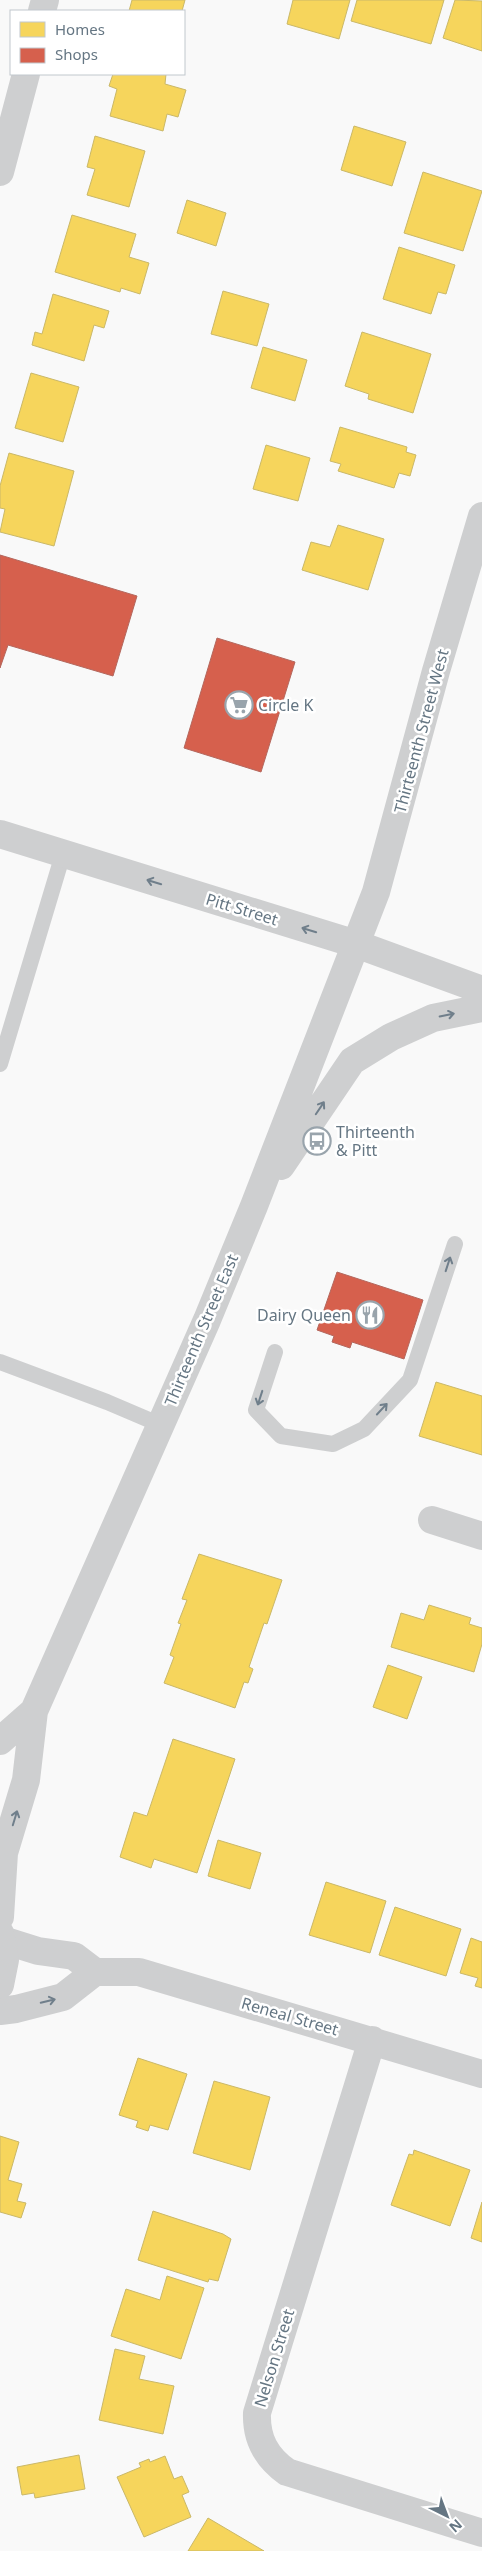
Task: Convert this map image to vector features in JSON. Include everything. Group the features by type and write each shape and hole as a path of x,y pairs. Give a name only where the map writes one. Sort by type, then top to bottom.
{"street":[{"path":"0,172 26,75"},
{"name":"Thirteenth Street West","path":"356,944 386,859 436,671 480,533"},
{"name":"Pitt Street","path":"0,834 356,944 482,990"},
{"name":"Thirteenth Street East","path":"0,1985 5,1960 1,1930 4,1853 26,1780 34,1711 161,1425 254,1206 356,944"},
{"path":"254,1206 352,1061 391,1037 433,1018 482,1008"},
{"path":"432,1520 482,1536"},
{"name":"Thirteenth Street East","path":"0,1741 34,1711"},
{"path":"0,2011 16,2009 63,1997 95,1972 74,1956 38,1951 1,1930"},
{"name":"Reneal Street","path":"95,1972 139,1972 482,2074"},
{"name":"Nelson Street","path":"372,2040 257,2413 256,2427 260,2443 274,2463 287,2472 482,2533"}],"lane":[{"path":"0,1064 63,854"},
{"path":"275,1352 256,1410 281,1436 333,1444 364,1428 410,1380 455,1244"},
{"path":"0,1362 107,1402 161,1425"}],"building: Homes":[{"path":"132,0 185,0 182,10 129,10"},
{"path":"293,0 350,0 339,39 287,24"},
{"path":"357,0 444,0 431,44 351,21"},
{"path":"455,0 482,1 482,51 443,38"},
{"path":"113,75 166,75 165,84 186,90 178,117 167,114 163,131 110,116 117,89 109,86"},
{"path":"354,126 406,142 392,186 341,170"},
{"path":"95,136 145,151 129,207 87,195 95,169 87,167"},
{"path":"423,172 482,191 463,251 404,233"},
{"path":"187,200 226,213 216,246 177,233"},
{"path":"72,215 136,234 129,257 149,263 140,294 121,288 120,292 55,272"},
{"path":"399,247 455,265 446,294 438,292 431,314 383,299"},
{"path":"223,291 269,304 257,346 211,334"},
{"path":"53,294 109,311 104,328 94,325 84,361 32,345 35,332 42,334"},
{"path":"362,332 431,354 413,413 368,399 369,394 345,386"},
{"path":"263,347 307,360 295,401 251,388"},
{"path":"31,373 79,387 63,442 15,428"},
{"path":"340,427 407,447 406,452 416,455 410,476 399,473 394,488 338,471 341,464 330,461"},
{"path":"266,445 310,458 298,501 253,489"},
{"path":"9,453 74,471 54,546 0,532 5,509 0,508 0,486"},
{"path":"338,525 384,539 368,590 302,570 311,542 330,547"},
{"path":"436,1382 482,1396 482,1455 419,1436"},
{"path":"199,1554 282,1580 267,1624 264,1623 249,1667 253,1669 248,1683 244,1682 235,1708 164,1683 174,1657 170,1655 181,1624 178,1623 187,1600 182,1599"},
{"path":"429,1605 471,1618 469,1624 482,1628 482,1644 474,1672 391,1647 401,1613 424,1620"},
{"path":"388,1665 422,1677 407,1719 373,1707"},
{"path":"173,1739 235,1759 197,1873 154,1859 151,1868 120,1857 134,1812 147,1816"},
{"path":"218,1840 261,1853 250,1889 208,1876"},
{"path":"326,1882 386,1901 370,1953 309,1935"},
{"path":"395,1907 461,1929 446,1976 379,1955"},
{"path":"471,1938 482,1942 482,1988 475,1986 478,1978 460,1973"},
{"path":"138,2058 187,2074 168,2130 150,2125 148,2131 136,2127 138,2121 119,2115"},
{"path":"214,2081 270,2097 250,2170 193,2153"},
{"path":"0,2136 19,2142 8,2180 22,2184 17,2201 26,2203 21,2218 0,2212"},
{"path":"414,2150 470,2170 450,2226 391,2205 409,2154 413,2155"},
{"path":"482,2202 482,2242 471,2238"},
{"path":"153,2211 223,2234 231,2239 218,2281 209,2279 208,2282 138,2260"},
{"path":"167,2276 204,2288 181,2359 111,2336 126,2289 160,2300"},
{"path":"115,2349 145,2356 139,2379 174,2386 163,2434 99,2420"},
{"path":"79,2455 85,2489 35,2498 34,2493 22,2495 17,2467"},
{"path":"165,2456 174,2479 182,2476 189,2492 182,2495 191,2517 144,2537 117,2477 141,2467 139,2463 149,2459 150,2462"},
{"path":"208,2518 264,2551 188,2551"}],"building: Shops":[{"path":"0,555 137,596 113,676 8,645 0,668"},
{"name":"Circle K","path":"217,638 295,662 261,772 184,748"},
{"name":"Dairy Queen","path":"337,1272 423,1300 404,1359 352,1342 350,1348 332,1342 334,1336 317,1330"}],"place":[{"name":"Circle K","path":"239,705"},
{"name":"Thirteenth & Pitt","path":"317,1141"},
{"name":"Dairy Queen","path":"370,1315"}]}
